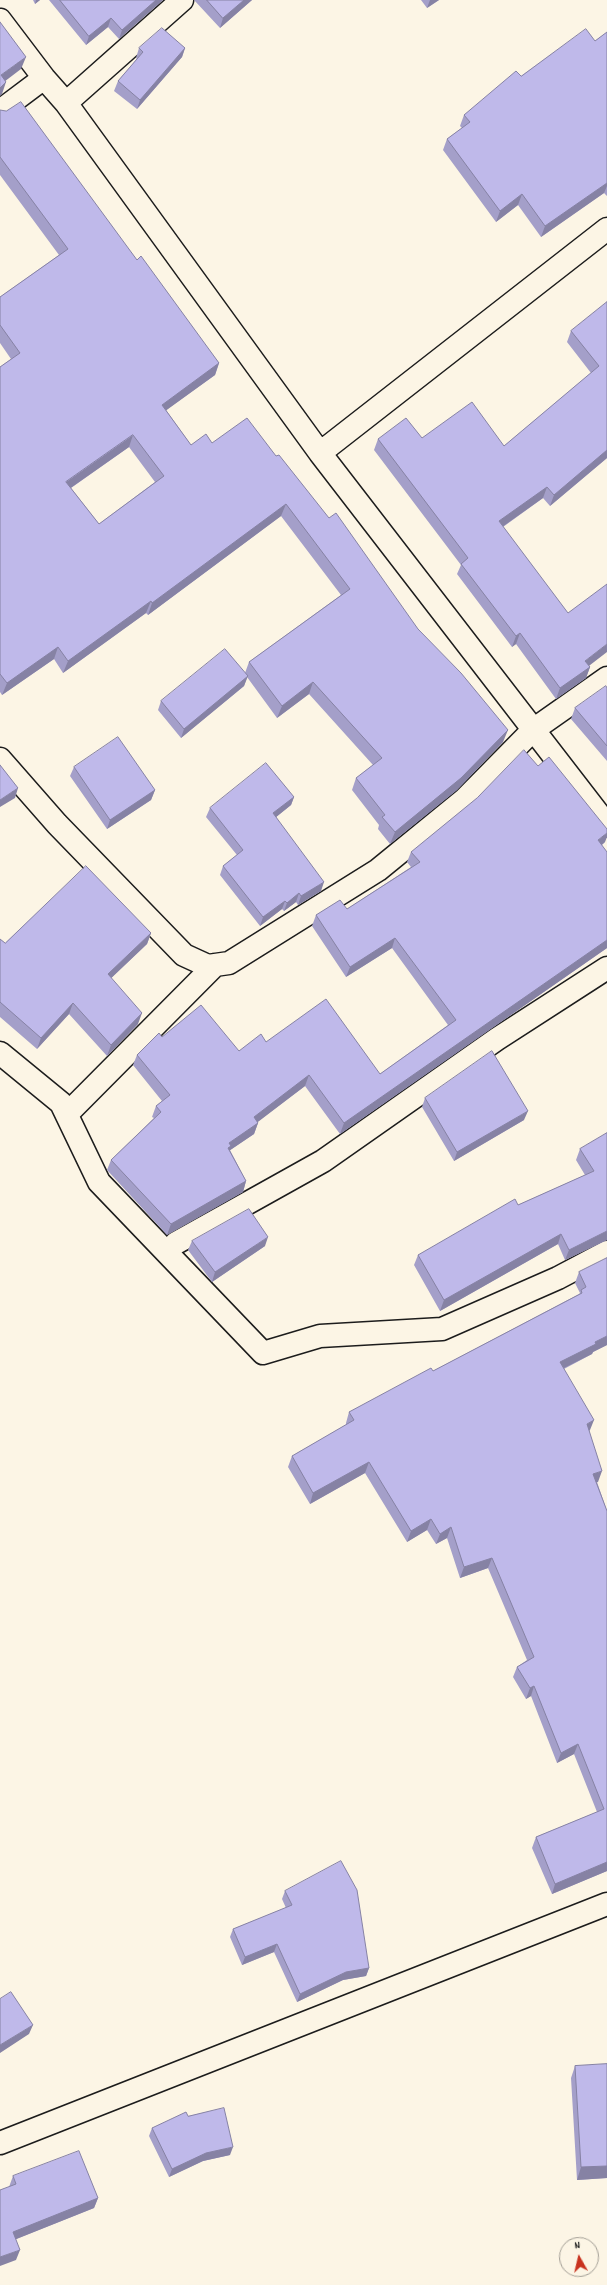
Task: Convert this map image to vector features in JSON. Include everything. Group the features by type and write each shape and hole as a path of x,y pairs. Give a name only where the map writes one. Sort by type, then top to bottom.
{"street":[{"path":"66,103 182,0"},
{"path":"0,20 44,78 66,103 320,453 607,825"},
{"path":"0,111 44,78"},
{"path":"320,453 607,230"},
{"path":"0,759 57,824 184,955 208,966 229,963 378,870 465,799 533,730 607,678"},
{"path":"67,1114 215,965"},
{"path":"176,1243 323,1161 497,1039 607,968"},
{"path":"0,1053 61,1103 99,1182 263,1353 320,1336 442,1329 558,1278 607,1252"},
{"path":"0,2143 607,1904"}],"building":[{"path":"60,0 156,0 122,30 111,18 89,36"},
{"path":"207,0 244,0 223,18"},
{"path":"0,22 26,57 1,75 6,82 0,88"},
{"path":"162,28 185,48 140,100 118,81 143,52 139,48"},
{"path":"586,29 595,41 607,32 607,183 545,226 522,194 500,211 447,139 470,122 464,115 516,71 521,76"},
{"path":"21,102 137,260 141,256 219,363 162,405 191,445 206,434 212,443 247,418 276,456 279,455 329,518 336,513 418,629 461,673 508,730 461,778 395,832 382,817 385,815 356,778 382,758 313,682 282,706 249,662 350,589 286,504 152,603 151,601 68,661 58,647 7,683 0,674 0,367 20,353 0,325 0,297 68,249 0,157 0,110 6,111","holes":["133,435 164,476 99,524 66,482"]},
{"path":"607,302 607,450 554,495 547,487 499,521 568,613 607,584 607,644 585,661 590,667 560,688 520,633 516,636 461,564 468,558 378,439 406,418 422,438 472,402 504,446 599,366 571,331"},
{"path":"225,649 248,676 184,729 161,701"},
{"path":"606,686 607,688 607,746 575,708"},
{"path":"118,737 155,790 110,820 74,767"},
{"path":"524,750 538,766 549,757 607,829 607,833 598,840 607,852 607,940 344,1123 309,1075 254,1117 258,1123 229,1143 231,1146 228,1148 246,1181 171,1224 111,1160 161,1112 156,1106 170,1095 137,1055 159,1033 162,1037 201,1005 239,1051 261,1034 266,1042 326,999 380,1074 456,1020 395,938 350,967 316,915 340,900 347,909 420,862 411,852 477,798"},
{"path":"266,763 294,797 273,813 324,882 301,896 299,893 287,903 285,901 263,917 223,866 243,850 210,808"},
{"path":"0,765 18,788 0,800"},
{"path":"86,866 151,933 108,974 142,1013 111,1045 73,1003 41,1038 0,1002 0,939 5,943"},
{"path":"492,1051 528,1111 457,1152 425,1098"},
{"path":"607,1133 607,1231 569,1250 561,1234 444,1300 418,1255 515,1199 518,1205 594,1171 580,1149"},
{"path":"249,1209 268,1237 215,1272 192,1241"},
{"path":"607,1258 607,1336 595,1342 596,1344 560,1362 594,1420 587,1424 602,1471 593,1474 607,1511 607,1862 555,1884 536,1837 604,1809 578,1744 561,1753 534,1686 530,1688 517,1667 534,1657 492,1558 464,1567 451,1527 440,1534 431,1519 411,1531 369,1462 313,1493 292,1456 354,1420 349,1412 431,1368 433,1371 582,1293 581,1290 586,1287 579,1272"},
{"path":"341,1861 357,1890 369,1968 346,1972 300,1994 277,1944 245,1957 233,1929 292,1905 285,1891"},
{"path":"11,1992 33,2025 0,2045 0,1999"},
{"path":"607,2064 607,2166 581,2167 575,2066"},
{"path":"224,2108 233,2147 206,2153 172,2169 152,2128 186,2112 188,2116"},
{"path":"79,2151 98,2198 13,2232 20,2250 0,2257 0,2190 16,2184 13,2176"}]}
